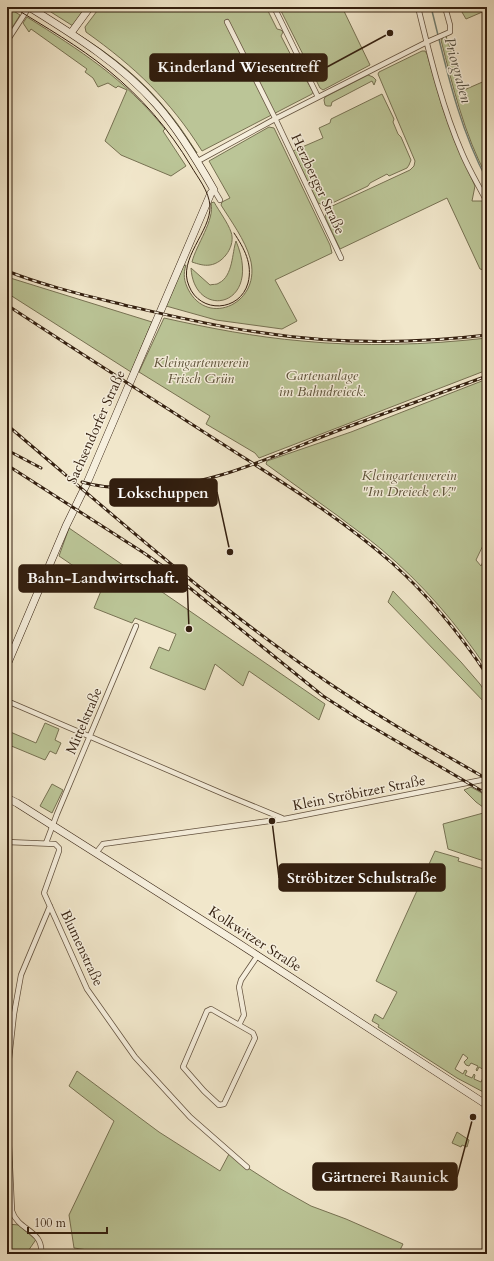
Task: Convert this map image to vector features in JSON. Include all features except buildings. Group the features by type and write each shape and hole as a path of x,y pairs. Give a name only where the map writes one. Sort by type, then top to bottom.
{"street":[{"path":"7,41 29,7 105,57 145,92 174,126 198,161 220,200"},
{"path":"71,34 90,7"},
{"path":"274,7 318,97"},
{"path":"418,7 426,42 450,124 462,154 487,202"},
{"path":"198,161 275,119 426,42 450,32 450,25 445,7"},
{"name":"Herzberger Straße","path":"227,22 275,119 340,258"},
{"name":"Sachsendorfer Straße","path":"7,666 66,526 87,483 208,198 214,190"},
{"name":"Mittelstraße","path":"46,843 136,626"},
{"path":"7,701 284,819"},
{"name":"Klein Ströbitzer Straße","path":"96,852 103,844 284,819 487,779"},
{"name":"Kolkwitzer Straße","path":"7,798 17,802 258,955 487,1105"},
{"path":"7,842 46,843"},
{"name":"Blumenstraße","path":"46,843 55,844 59,848 59,851 44,893 87,989 135,1057 190,1117 247,1167"},
{"path":"41,1254 42,1248 38,1237 17,1221 12,1211 8,1124 8,1058 21,975 50,906"},
{"path":"239,1025 244,1015 239,987 241,980 258,955"},
{"path":"211,1009 239,1025 253,1033 255,1038 224,1104 219,1105 204,1091 183,1067 207,1011 211,1009"}],"green space":[{"path":"7,7 20,15 12,28 7,25"},
{"path":"43,7 87,7 73,26"},
{"path":"100,7 266,7 277,29 283,32 281,36 297,67 299,67 313,92 312,94 202,151 164,100 120,58 86,32 85,27"},
{"path":"279,7 342,7 370,65 323,90 320,88"},
{"path":"459,7 487,7 487,10 466,19"},
{"path":"27,17 84,54 118,80 150,111 165,129 163,131 186,166 171,176 121,155 105,141 127,90 118,86 116,88 108,83 98,87 93,78 85,72 87,69 31,29 29,32 23,23"},
{"path":"79,35 116,60 149,90 173,118 197,153 168,113"},
{"path":"446,36 464,90 487,80 487,177 472,144 455,93 441,40"},
{"path":"422,51 425,51 427,54 442,106 455,142 475,186 472,201 483,201 487,209 487,262 484,270 480,269 447,198 340,249 325,217 328,208 410,170 414,166 415,161 378,74 379,72"},
{"path":"368,75 376,80 374,85 372,81 332,102 331,106 325,105 325,97"},
{"path":"382,94 394,119 393,122 398,134 401,137 411,160 409,165 407,168 389,176 387,174 370,183 368,186 326,206 318,203 293,151 323,138 319,128 330,123 331,119"},
{"path":"269,127 274,128 330,245 332,253 275,280 297,321 282,329 216,320 166,306 183,266 186,265 184,277 188,289 197,301 208,307 220,308 231,305 241,298 249,287 252,274 248,251 221,205 222,202 230,198 209,161"},
{"path":"214,202 230,228 232,242 228,253 220,261 215,264 201,265 192,262 208,225 211,203"},
{"path":"236,241 242,264 241,281 235,293 225,300 214,300 203,296 195,285 191,268 210,285 218,284 224,280 227,275"},
{"path":"7,277 152,322 131,372 7,293"},
{"path":"164,318 250,335 325,343 371,345 441,342 487,338 487,370 259,458 255,453 206,424 210,416 139,372"},
{"name":"Kleingartenverein \"Im Dreieck e.V.\"","path":"487,379 487,537 476,560 481,566 487,553 487,669 452,621 425,590 396,562 365,536 266,464 267,461 351,432"},
{"path":"69,528 325,704 319,720 249,671 243,686 215,664 205,690 150,668 159,647 169,651 176,634 135,618 132,623 94,608 103,586 59,556"},
{"path":"393,591 480,684 487,695 487,705 388,602"},
{"path":"45,723 59,729 55,740 61,743 56,754 50,751 45,760 9,745 10,742 7,741 8,731 36,743"},
{"path":"52,784 63,790 52,813 40,806"},
{"path":"471,787 487,796 487,810 464,790"},
{"path":"487,812 487,862 448,849 443,824"},
{"path":"435,851 459,858 458,861 487,870 487,1074 485,1074 486,1071 479,1067 477,1071 478,1066 471,1063 469,1066 466,1065 464,1062 468,1058 463,1054 455,1069 463,1074 465,1070 467,1071 465,1075 472,1078 474,1074 474,1079 481,1082 483,1078 484,1079 482,1082 487,1085 487,1094 457,1078 378,1027 379,1025 372,1021 375,1014 383,1019 397,992 376,981"},
{"path":"77,1071 159,1132 220,1171 229,1154 279,1188 311,1206 346,1219 403,1244 398,1254 116,1254 74,1248 69,1215 114,1121 69,1086"},
{"path":"457,1132 469,1140 467,1147 462,1145 461,1147 452,1143"},
{"path":"7,1224 19,1225 37,1238 26,1254 7,1254"}],"waterway":[{"name":"Priorgraben","path":"431,7 460,117 487,180"}],"tram line":[{"path":"13,7 62,37 120,80 154,114 182,152 208,195 210,206 209,216 187,266 186,276 194,295 210,305 220,306 237,300 244,293 248,283 249,269 247,256 234,233"}],"railway":[{"path":"7,271 50,286 79,294 240,330 343,341 430,340 487,335"},
{"path":"7,305 287,486 352,530 392,563 419,589 455,630 487,675"},
{"path":"82,482 114,487 160,487 214,477 266,460 342,429 487,376"},
{"path":"7,425 154,550 268,640 373,712 487,779"},
{"path":"7,450 41,468"},
{"path":"7,465 164,567 323,696 362,721 487,794"}],"place":[{"name":"Kinderland Wiesentreff","path":"390,33"},
{"name":"Lokschuppen","path":"230,552"},
{"name":"Bahn-Landwirtschaft.","path":"189,629"},
{"name":"Ströbitzer Schulstraße","path":"272,821"},
{"name":"Gärtnerei Raunick","path":"473,1117"}],"park label":[{"name":"Kleingartenverein Frisch Grün","path":"201,370"},
{"name":"Gartenanlage im Bahndreieck.","path":"322,384"}]}
